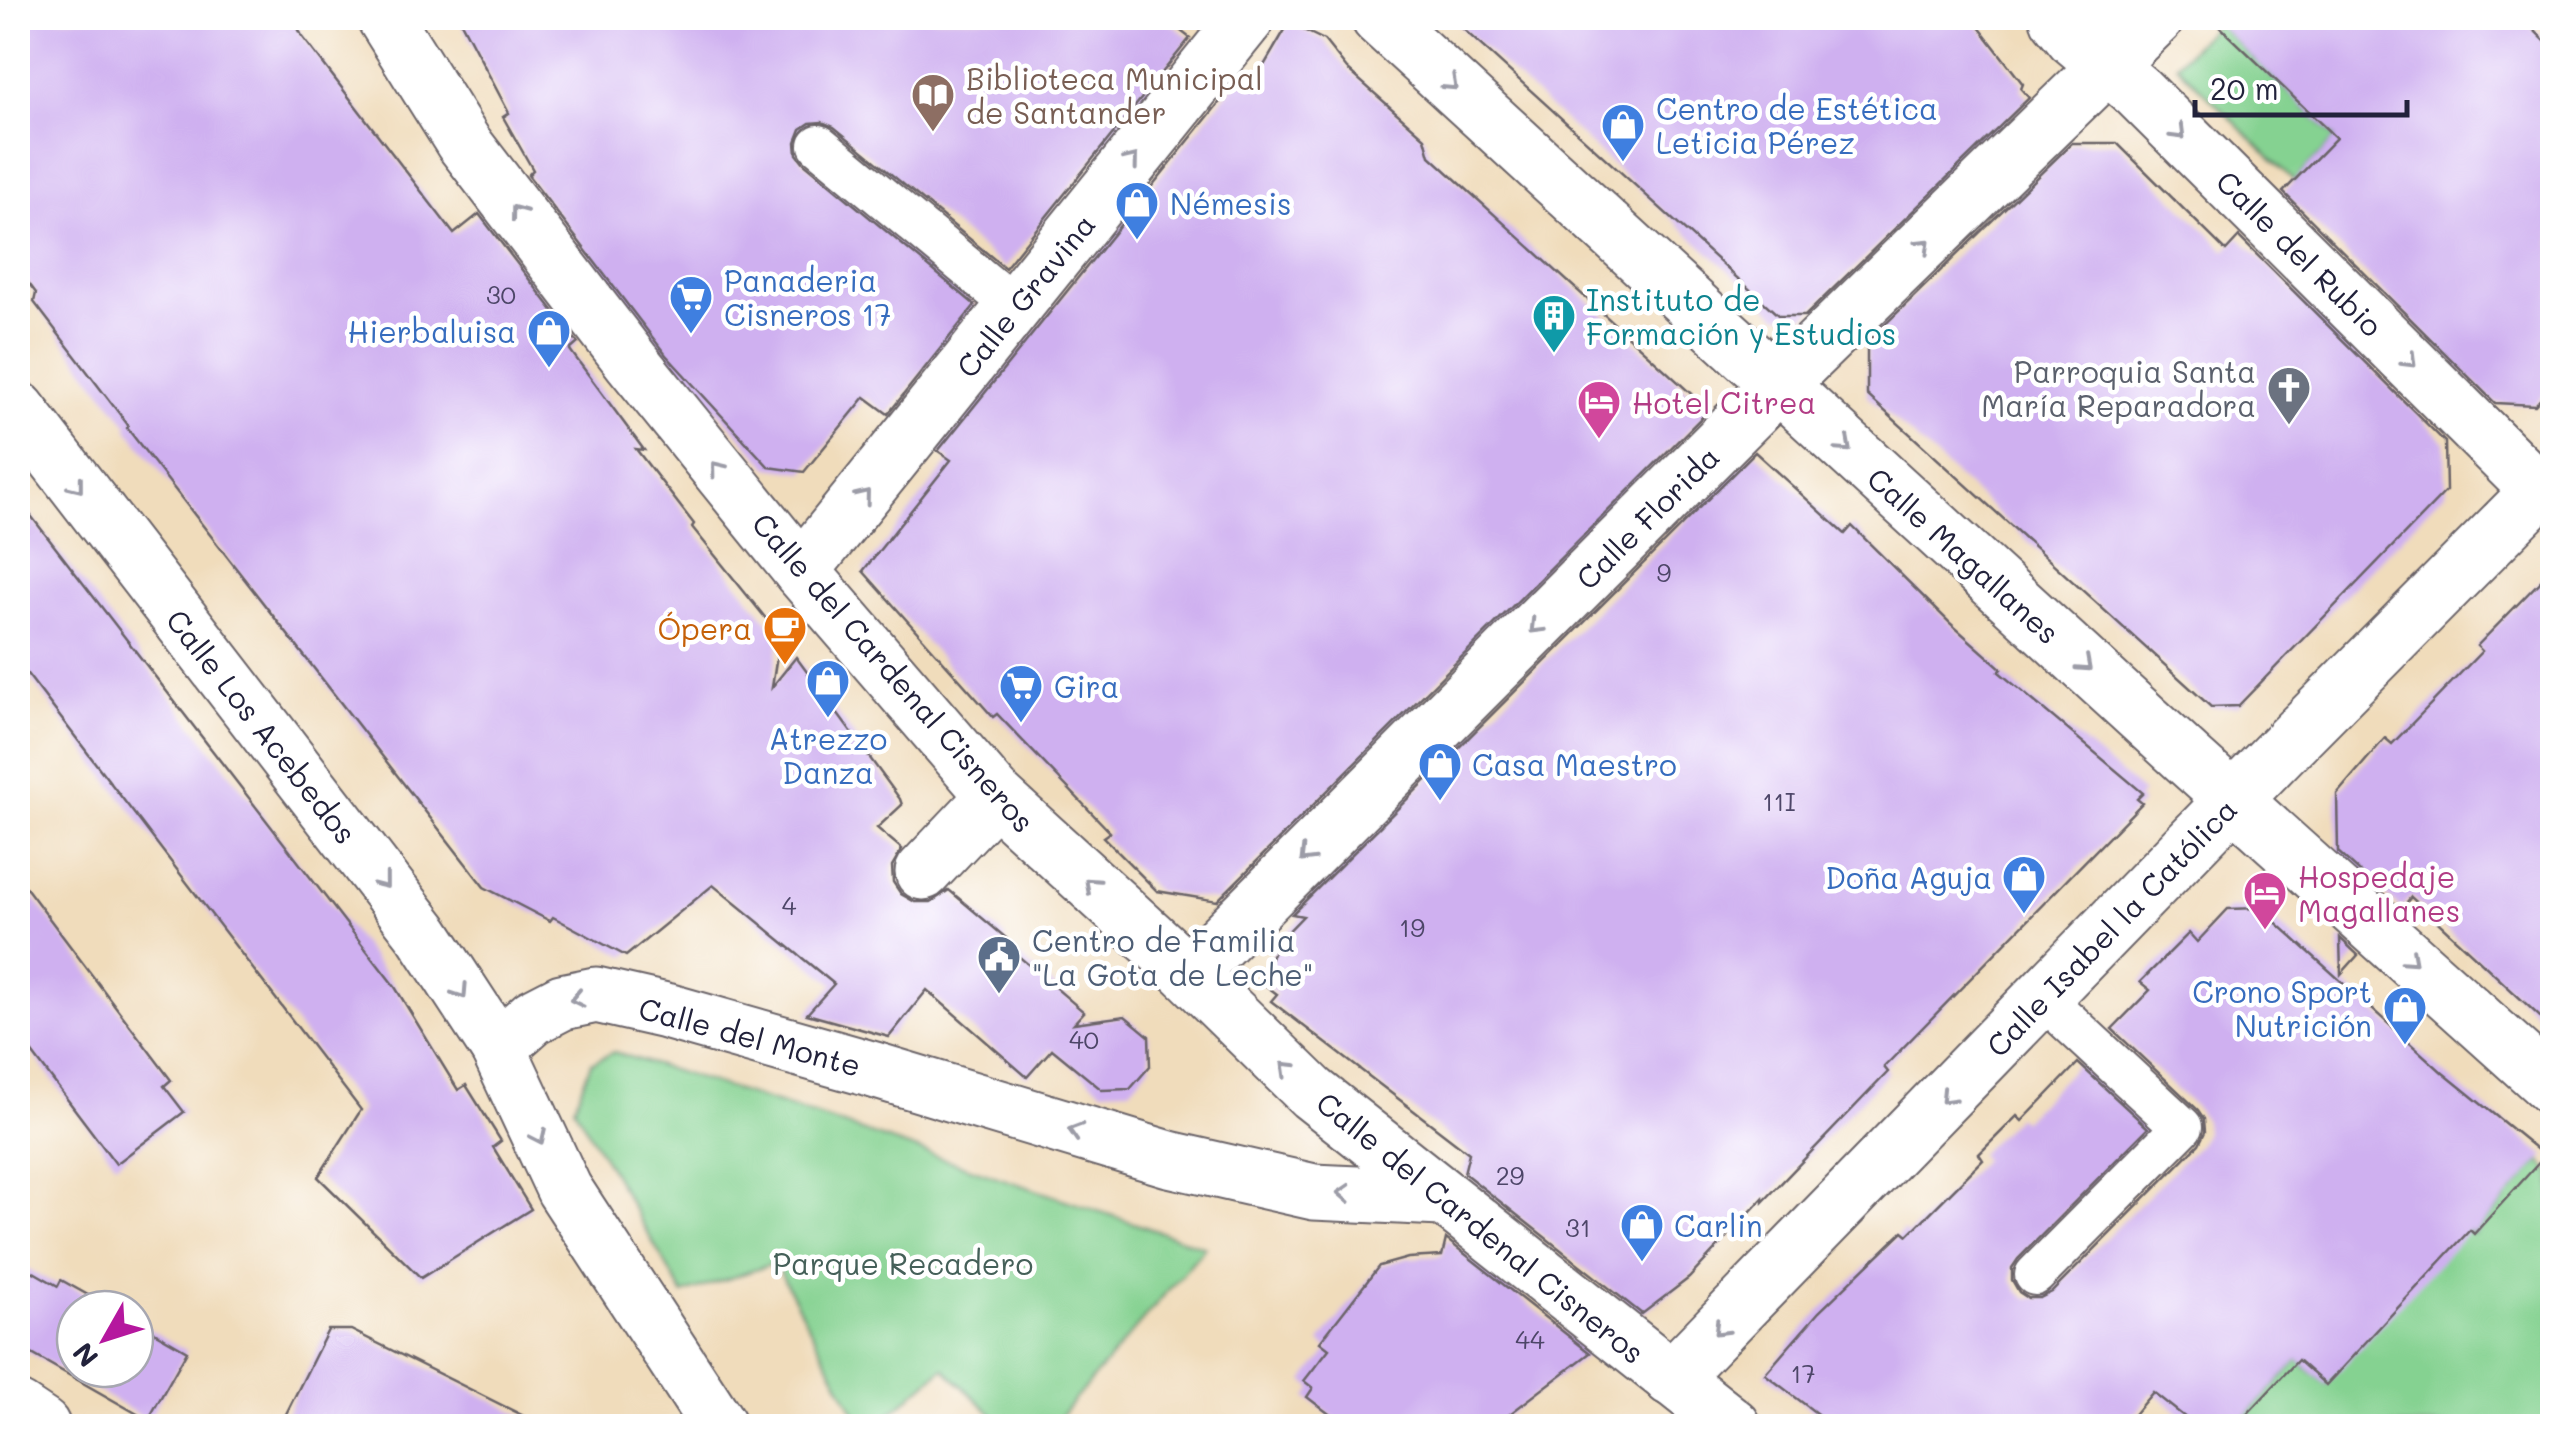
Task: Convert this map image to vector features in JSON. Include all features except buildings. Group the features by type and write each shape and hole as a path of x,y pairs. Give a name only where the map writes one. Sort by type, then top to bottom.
{"street":[{"name":"Calle del Cardenal Cisneros","path":"385,18 463,142 632,362 801,570 995,796 1189,973 1312,1093 1732,1426"},
{"name":"Calle Gravina","path":"801,570 1247,18"},
{"name":"Calle Magallanes","path":"1380,18 2234,801 2552,1086"},
{"name":"Calle del Rubio","path":"2058,18 2074,38 2108,65 2546,485"},
{"name":"Calle Florida","path":"1189,973 1778,385 2156,18"},
{"name":"Calle Los Acebedos","path":"18,409 424,935 498,1048"},
{"name":"Calle Isabel la Católica","path":"1671,1378 2546,485"},
{"path":"923,872 995,796"},
{"name":"Calle del Monte","path":"498,1048 534,1017 562,1002 596,995 775,1023 1168,1159 1314,1192 1442,1198"},
{"path":"498,1048 564,1189 718,1426"},
{"path":"18,1410 42,1426"}],"lane":[{"path":"820,145 1015,307"},
{"path":"2035,1275 2182,1126 2043,998"}],"green space":[{"path":"2217,23 2336,138 2294,181 2176,64"},
{"name":"Parque Recadero","path":"614,1052 1205,1247 1052,1426 1004,1426 944,1368 876,1426 862,1426 775,1263 683,1294 574,1107 591,1063"},
{"path":"2540,1161 2552,1173 2552,1426 2236,1426 2298,1360 2326,1384 2442,1205 2474,1234"}],"place":[{"name":"Biblioteca Municipal de Santander","path":"933,133"},
{"name":"Centro de Estética Leticia Pérez","path":"1623,163"},
{"name":"Némesis","path":"1137,241"},
{"name":"Panaderia Cisneros 17","path":"691,335"},
{"name":"Instituto de Formación y Estudios","path":"1554,354"},
{"name":"Hierbaluisa","path":"549,369"},
{"name":"Parroquia Santa María Reparadora","path":"2289,426"},
{"name":"Hotel Citrea","path":"1599,440"},
{"name":"Ópera","path":"785,666"},
{"name":"Atrezzo Danza","path":"828,719"},
{"name":"Gira","path":"1021,724"},
{"name":"Casa Maestro","path":"1440,802"},
{"name":"Doña Aguja","path":"2024,915"},
{"name":"Hospedaje Magallanes","path":"2265,931"},
{"name":"Centro de Familia \"La Gota de Leche\"","path":"999,995"},
{"name":"Crono Sport Nutrición","path":"2405,1046"},
{"name":"Carlin","path":"1642,1263"}]}
